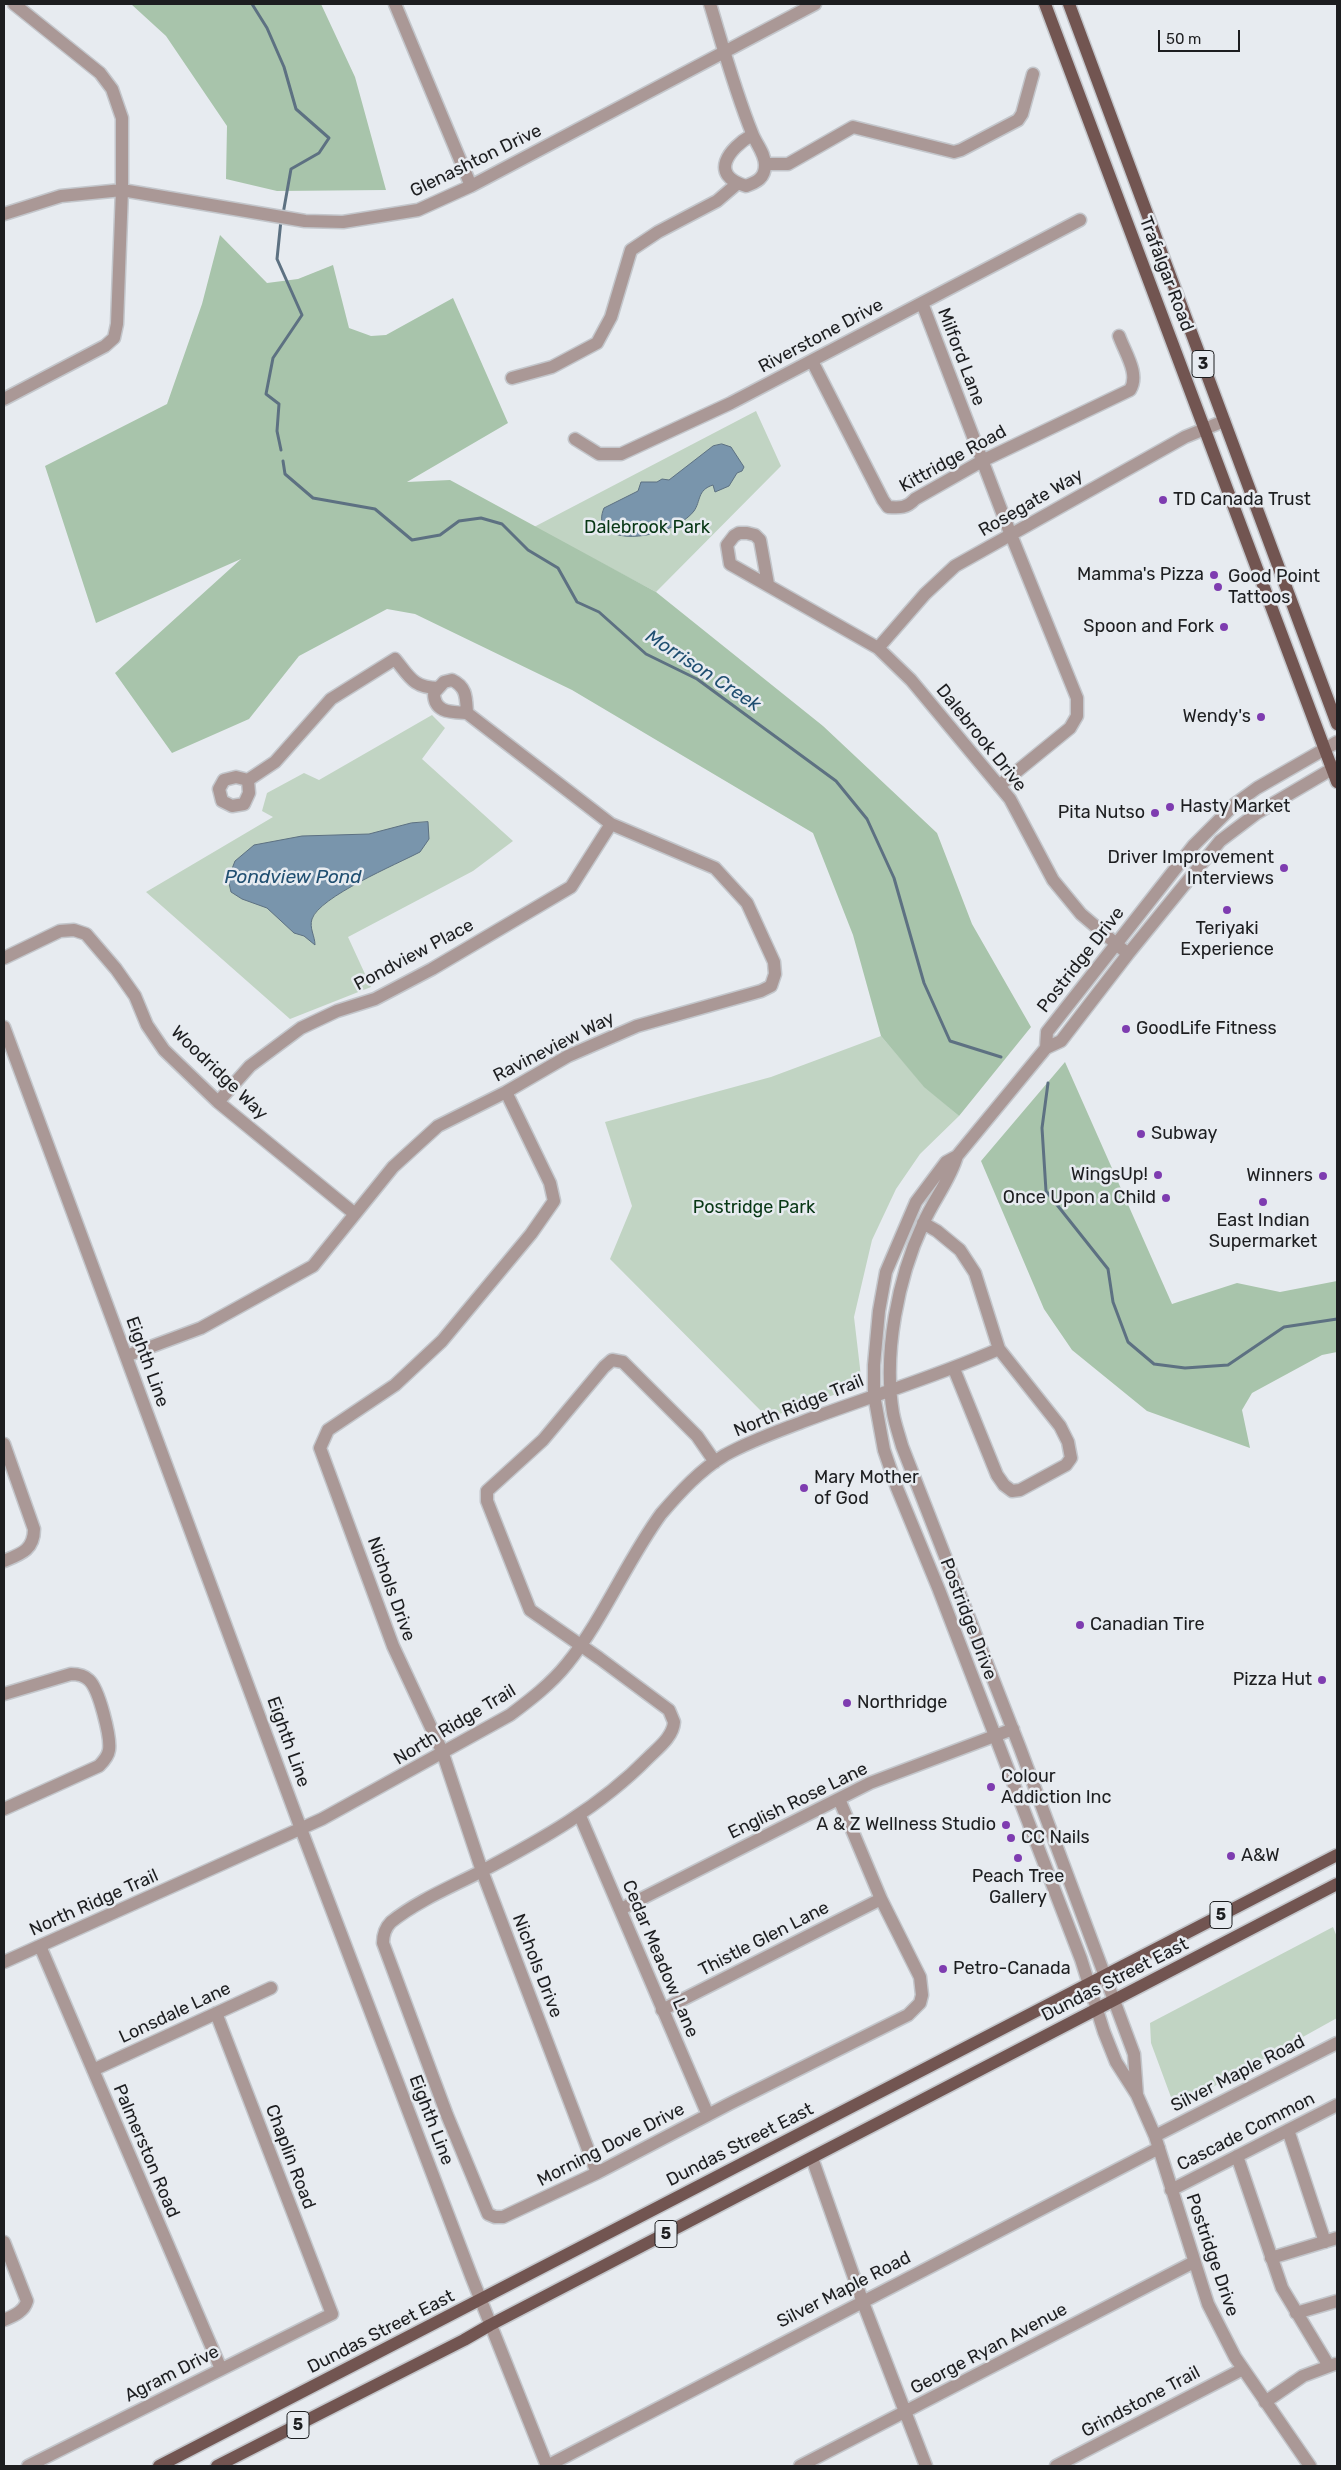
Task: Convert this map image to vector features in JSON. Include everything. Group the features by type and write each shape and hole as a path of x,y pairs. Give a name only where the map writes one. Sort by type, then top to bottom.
{"main road":[{"name":"Trafalgar Road","path":"1045,4 1206,428 1332,745 1337,782"},
{"name":"Trafalgar Road","path":"1069,4 1337,724"},
{"name":"Dundas Street East","path":"159,2466 1337,1855"},
{"name":"Dundas Street East","path":"217,2466 464,2340 1337,1884"}],"street":[{"path":"4,400 105,346 114,338 117,324 122,190 122,118 112,89 100,73 14,4"},
{"path":"394,4 471,186"},
{"path":"710,4 724,53 752,135 762,152 765,164 764,174 758,182 746,186 730,178 726,172 725,161 730,152 752,135"},
{"name":"Glenashton Drive","path":"4,214 61,196 122,190 306,221 343,222 418,210 471,186 815,4"},
{"path":"765,164 788,164 853,127 944,151 961,150 1018,120 1022,114 1033,74"},
{"path":"512,378 552,367 597,343 611,317 631,250 658,232 717,201 738,183"},
{"name":"Riverstone Drive","path":"575,439 598,454 621,454 732,403 1080,220"},
{"name":"Milford Lane","path":"922,303 1011,535 1077,698 1077,716 1070,728 999,786"},
{"name":"Kittridge Road","path":"812,361 888,507 898,508 909,505 915,499 982,461 1130,390 1134,383 1134,375 1119,336"},
{"name":"Rosegate Way","path":"878,648 924,594 955,566 1184,437 1224,420"},
{"name":"Dalebrook Drive","path":"768,584 878,648 911,680 1010,799 1053,880 1081,914 1128,954"},
{"path":"248,780 275,762 330,699 395,659 416,684 426,688 438,688"},
{"path":"452,680 460,683 465,690 467,713 446,712 438,708 434,701 434,694 444,682 452,680"},
{"name":"Ravineview Way","path":"126,1356 201,1328 313,1266 394,1167 438,1126 506,1092 568,1056 637,1026 761,991 771,986 775,974 774,962 747,903 716,868 611,824 467,713"},
{"name":"Postridge Drive","path":"1046,1048 1047,1032 1194,845 1217,821 1257,788 1332,745"},
{"name":"Postridge Drive","path":"1137,2095 1134,2054 1106,1976 1013,1729 902,1446 893,1414 890,1389 895,1316 903,1281 923,1223 953,1173 958,1156 1046,1048 1061,1042 1128,954 1220,841 1257,813 1335,767"},
{"name":"Pondview Place","path":"218,1102 250,1066 301,1028 337,1012 375,999 432,969 571,887 611,824"},
{"name":"Woodridge Way","path":"4,958 60,931 74,930 86,934 130,989 147,1025 164,1050 218,1102 355,1214"},
{"name":"Eighth Line","path":"4,1027 302,1829 472,2278 482,2299 490,2325 547,2466"},
{"name":"Nichols Drive","path":"506,1092 550,1183 554,1201 531,1234 442,1341 395,1385 328,1430 320,1448 393,1646 442,1751 482,1871 597,2173"},
{"name":"Postridge Drive","path":"958,1156 946,1162 916,1202 886,1272 878,1320 874,1365 874,1395 884,1450 897,1488 995,1736 1089,1984 1116,2062 1137,2095 1157,2142 1194,2262 1216,2322 1243,2369 1310,2466"},
{"path":"923,1223 937,1231 960,1250 976,1273 999,1349 1060,1426 1068,1442 1071,1458 1066,1465 1020,1490 1012,1491 1004,1485 997,1474 954,1369"},
{"name":"North Ridge Trail","path":"4,1962 302,1829 406,1775 442,1751 510,1715 532,1699 567,1665 661,1514 675,1498 715,1462 756,1439 890,1389 954,1369 999,1349"},
{"path":"482,1871 580,1816 623,1784 674,1730 674,1722 669,1710 581,1645 536,1616 528,1607 487,1500 490,1487 543,1440 612,1360 623,1362 698,1436 715,1462"},
{"path":"4,1444 34,1534 30,1548 22,1554 4,1560"},
{"path":"4,1694 71,1674 79,1674 88,1679 95,1687 108,1733 109,1750 105,1760 98,1766 4,1809"},
{"name":"English Rose Lane","path":"621,1909 870,1783 1013,1729"},
{"name":"Morning Dove Drive","path":"482,1871 436,1894 392,1922 383,1935 384,1943 447,2115 485,2211 495,2218 503,2217 597,2173 908,2015 920,2003 922,1995 920,1977 881,1899 839,1799"},
{"name":"Cedar Meadow Lane","path":"580,1816 708,2116"},
{"name":"Thistle Glen Lane","path":"662,2010 881,1899"},
{"name":"Palmerston Road","path":"40,1946 221,2369"},
{"name":"Lonsdale Lane","path":"93,2070 271,1988"},
{"name":"Chaplin Road","path":"216,2013 332,2314"},
{"name":"Silver Maple Road","path":"547,2466 862,2300 1337,2043"},
{"name":"Cascade Common","path":"1171,2190 1337,2105"},
{"path":"1271,2258 1331,2240 1288,2130"},
{"path":"1238,2156 1282,2288 1296,2312 1333,2364 1303,2376 1266,2402"},
{"path":"812,2158 862,2300 926,2466"},
{"path":"4,2242 27,2301 19,2312 4,2320"},
{"name":"George Ryan Avenue","path":"800,2466 1194,2262"},
{"path":"1296,2312 1337,2300"},
{"name":"Agram Drive","path":"28,2466 332,2314"},
{"name":"Grindstone Trail","path":"1056,2466 1243,2369"}],"green space":[{"path":"131,4 321,4 355,77 386,190 277,191 226,179 227,126 166,36"},
{"path":"220,235 267,283 298,279 333,265 349,328 371,336 386,335 453,298 508,423 407,482 450,480 656,592 823,726 937,833 972,924 1031,1027 959,1116 924,1087 881,1036 853,935 813,833 572,690 415,614 387,609 299,656 249,719 172,753 115,673 241,559 96,623 45,466 167,404 202,304"},
{"name":"Dalebrook Park","path":"756,411 781,466 656,592 534,527"},
{"path":"432,715 445,728 422,759 513,841 473,871 348,937 371,987 290,1019 146,892 273,817 262,811 267,793 304,773 319,780"},
{"name":"Postridge Park","path":"881,1036 924,1086 959,1116 920,1154 896,1189 872,1240 854,1317 862,1385 768,1418 610,1259 632,1206 605,1122 771,1077"},
{"path":"1065,1062 1172,1304 1237,1283 1280,1292 1337,1281 1337,1352 1322,1355 1252,1393 1242,1410 1250,1448 1147,1411 1072,1350 1044,1309 981,1161"},
{"path":"1333,1927 1337,1937 1337,2018 1175,2108 1151,2043 1150,2023"}],"water":[{"path":"722,444 731,447 744,467 742,471 737,473 729,486 715,492 713,485 704,490 694,511 687,518 665,530 639,536 615,534 604,527 602,513 604,508 638,491 641,482 669,480 713,446"},
{"name":"Pondview Pond","path":"428,822 429,839 420,852 343,891 318,910 311,922 315,945 304,936 294,933 267,908 242,899 231,892 228,879 235,861 254,845 302,836 369,834 411,823"}],"waterway":[{"name":"Morrison Creek","path":"252,4 267,28 284,67 296,109 329,138 319,153 291,169 283,214"},
{"name":"Morrison Creek","path":"281,220 277,259 302,315 273,358 266,394 279,404 277,431 281,450"},
{"name":"Morrison Creek","path":"283,461 285,474 313,498 375,509 412,540 440,535 459,521 481,518 502,524 528,550 558,568 577,602 599,612 646,654 697,679 836,781 867,819 894,878 924,983 950,1041 1001,1057"},
{"name":"Morrison Creek","path":"1048,1083 1042,1128 1046,1191 1108,1269 1113,1302 1128,1342 1154,1364 1185,1368 1228,1365 1284,1327 1337,1319"}],"place":[{"name":"TD Canada Trust","path":"1163,500"},
{"name":"Mamma's Pizza","path":"1214,575"},
{"name":"Good Point Tattoos","path":"1218,587"},
{"name":"Spoon and Fork","path":"1224,627"},
{"name":"Wendy's","path":"1261,717"},
{"name":"Hasty Market","path":"1170,807"},
{"name":"Pita Nutso","path":"1155,813"},
{"name":"Driver Improvement Interviews","path":"1284,868"},
{"name":"Teriyaki Experience","path":"1227,910"},
{"name":"GoodLife Fitness","path":"1126,1029"},
{"name":"Subway","path":"1141,1134"},
{"name":"WingsUp!","path":"1158,1175"},
{"name":"Winners","path":"1323,1176"},
{"name":"Once Upon a Child","path":"1166,1198"},
{"name":"East Indian Supermarket","path":"1263,1202"},
{"name":"Mary Mother of God","path":"804,1488"},
{"name":"Canadian Tire","path":"1080,1625"},
{"name":"Pizza Hut","path":"1322,1680"},
{"name":"Northridge","path":"847,1703"},
{"name":"Colour Addiction Inc","path":"991,1787"},
{"name":"A & Z Wellness Studio","path":"1006,1825"},
{"name":"CC Nails","path":"1011,1838"},
{"name":"A&W","path":"1231,1856"},
{"name":"Peach Tree Gallery","path":"1018,1858"},
{"name":"Petro-Canada","path":"943,1969"}]}
